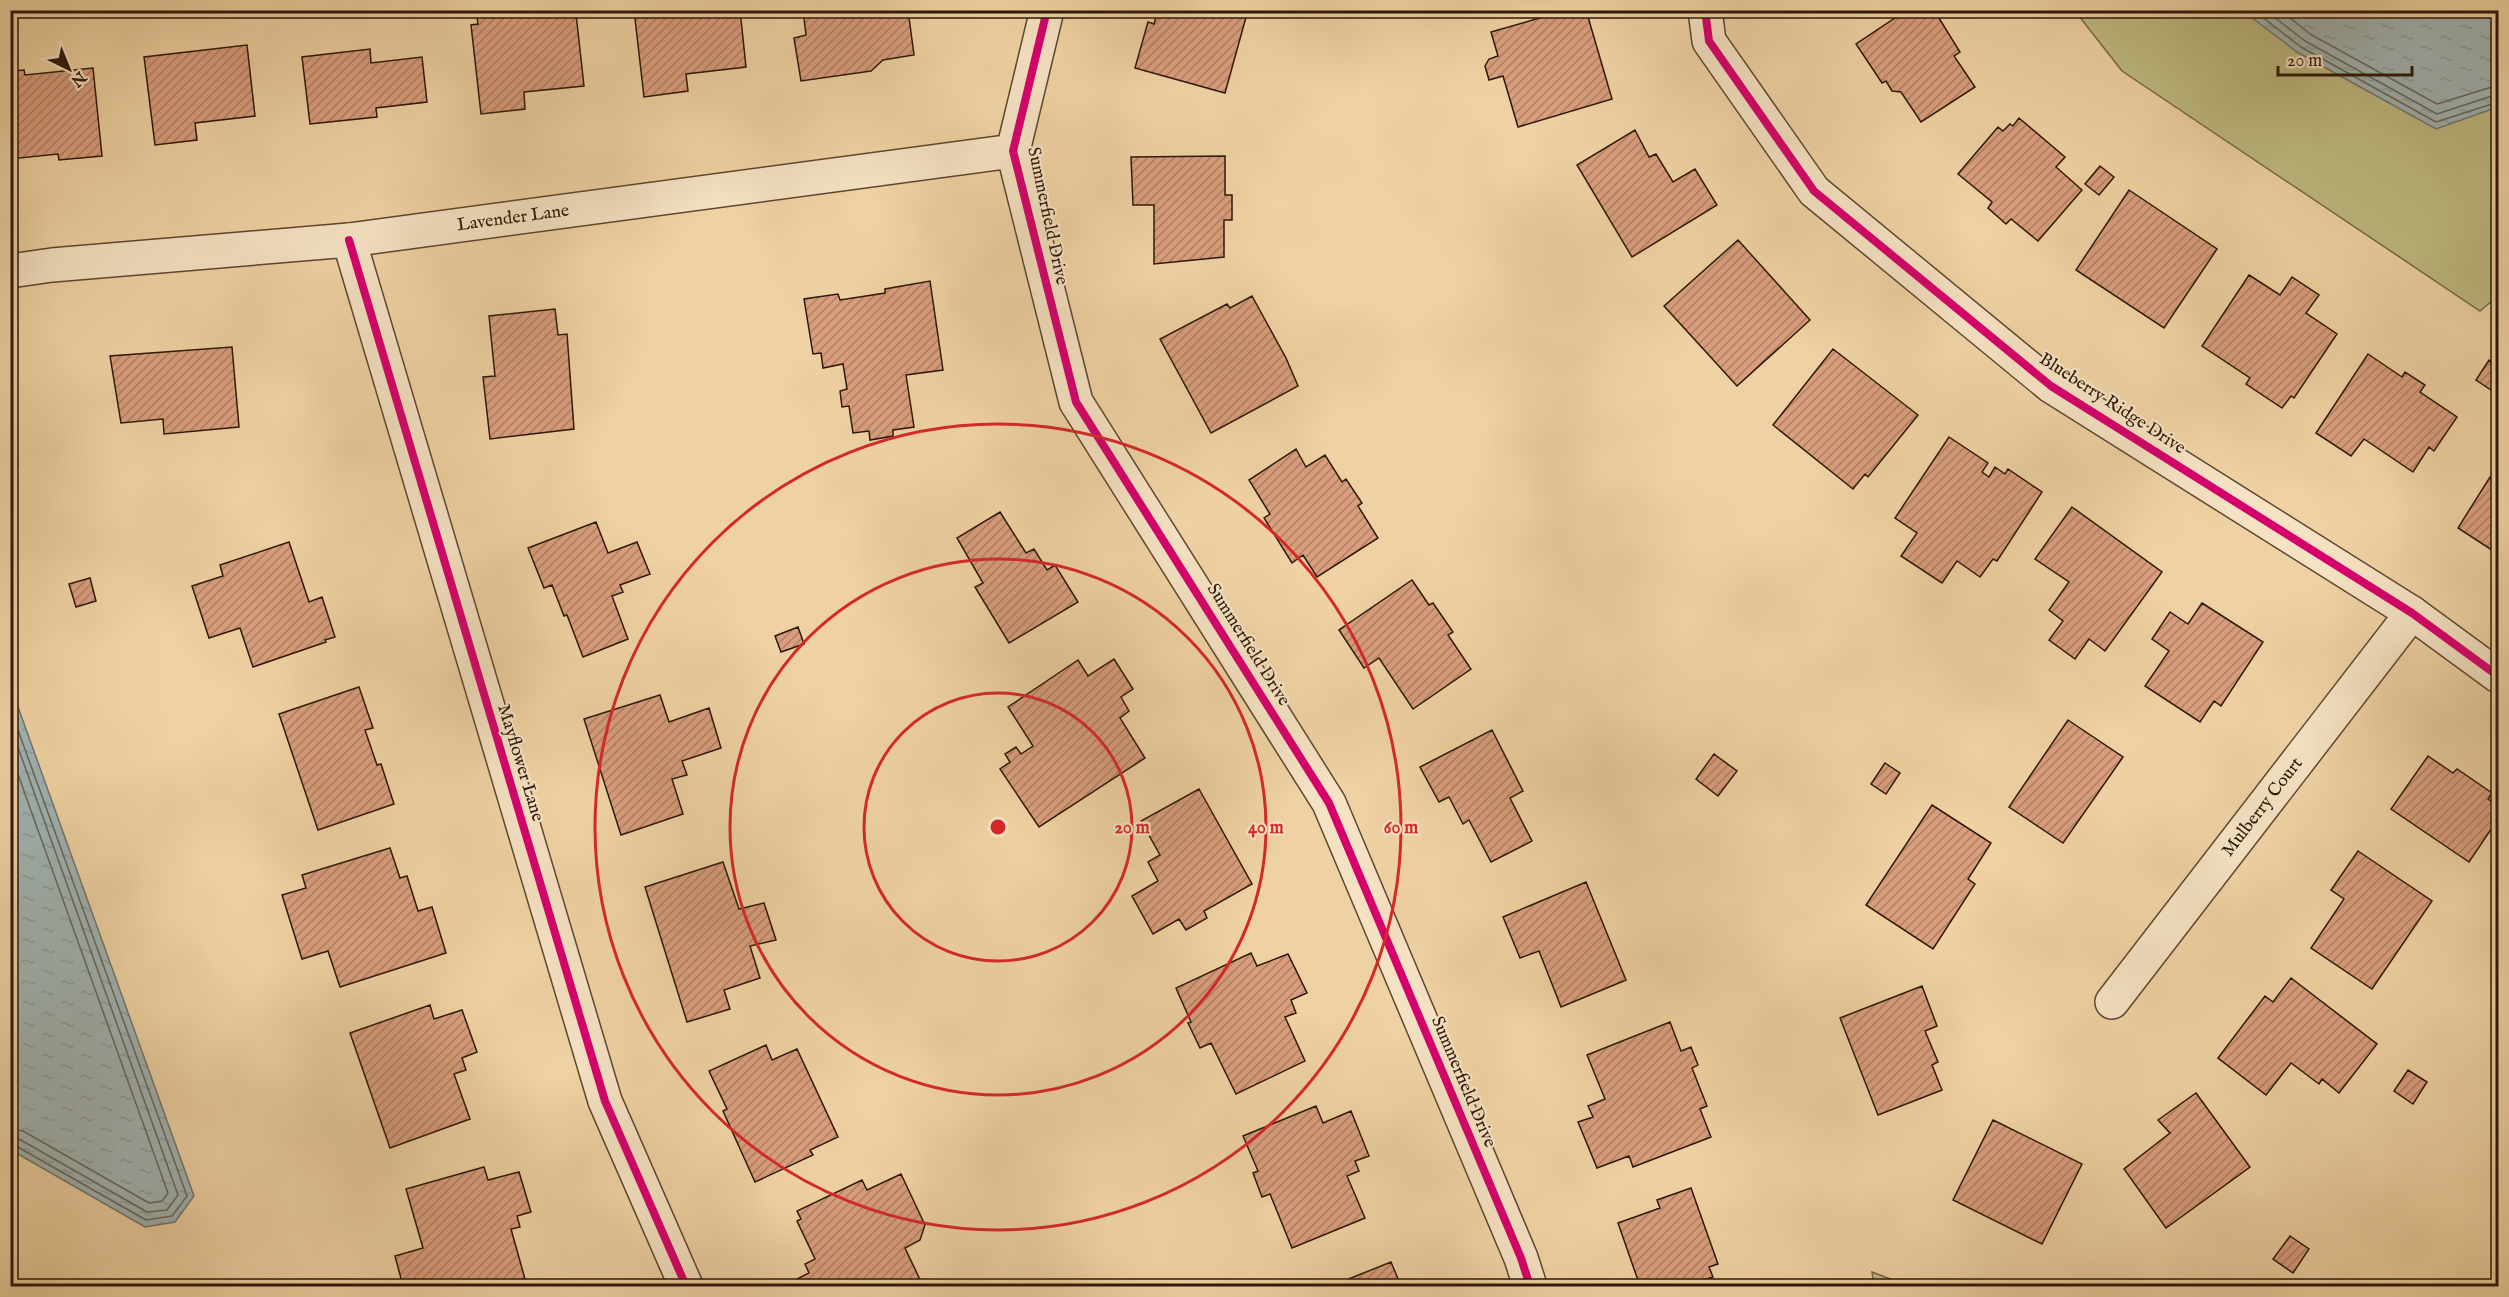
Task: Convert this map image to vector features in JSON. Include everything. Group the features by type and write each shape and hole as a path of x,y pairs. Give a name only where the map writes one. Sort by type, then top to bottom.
{"street":[{"name":"Summerfield Drive","path":"1047,10 1013,151 1076,402 1329,803 1517,1247 1530,1287"},
{"name":"Blueberry Ridge Drive","path":"1705,10 1709,41 1814,191 2051,386 2412,613 2499,676"},
{"name":"Lavender Lane","path":"10,271 52,265 349,240 1013,151"},
{"name":"Mayflower Lane","path":"349,240 605,1101 686,1287"},
{"name":"Mulberry Court","path":"2112,1002 2412,613"}],"green space":[{"path":"2075,11 2498,11 2498,296 2480,311 2122,71"},
{"path":"1872,1272 1909,1286 1874,1286"}],"water":[{"path":"2243,11 2498,11 2498,107 2436,129 2297,52"},
{"path":"11,699 18,707 194,1196 175,1222 145,1227 11,1150"}],"building":[{"path":"476,10 566,10 567,15 576,14 584,86 524,92 525,109 481,114 471,25 478,24"},
{"path":"634,10 740,10 746,67 686,74 688,91 644,97"},
{"path":"803,10 908,10 914,55 883,60 871,71 801,81 794,38 806,35"},
{"path":"1158,10 1248,10 1225,93 1135,68 1148,22 1154,24"},
{"path":"1568,10 1586,10 1612,99 1518,127 1503,76 1489,80 1485,66 1489,59 1498,56 1491,32"},
{"path":"1907,10 1934,10 1960,52 1954,56 1975,87 1921,122 1901,92 1892,91 1886,81 1882,83 1856,44"},
{"path":"247,45 255,116 195,123 197,140 155,145 144,57"},
{"path":"370,49 371,63 422,57 427,102 376,108 377,117 310,124 302,57"},
{"path":"93,68 102,156 59,160 58,154 10,159 10,71 24,70 25,75"},
{"path":"2019,118 2065,157 2056,167 2082,190 2038,241 2011,219 2006,224 1988,208 1992,202 1958,174 1998,127 2003,131 2010,124 2013,126"},
{"path":"1635,130 1649,157 1656,154 1673,182 1695,169 1717,205 1632,257 1577,165"},
{"path":"1225,156 1225,195 1232,195 1232,220 1224,220 1224,257 1154,264 1154,205 1133,205 1131,157"},
{"path":"2100,166 2114,177 2099,195 2085,184"},
{"path":"2129,190 2217,249 2164,328 2076,270"},
{"path":"1738,240 1810,320 1737,386 1664,306"},
{"path":"2249,275 2280,295 2292,277 2319,295 2306,313 2337,334 2294,398 2291,396 2282,408 2246,384 2250,378 2202,346"},
{"path":"930,281 943,370 906,375 914,427 893,430 893,436 870,440 869,431 853,433 849,406 842,407 840,391 847,389 843,364 823,368 821,353 813,354 804,299 838,294 840,300 885,293 885,289"},
{"path":"1252,296 1286,358 1298,386 1211,433 1160,339 1227,304 1230,308"},
{"path":"555,309 558,335 567,334 574,429 490,439 483,377 495,376 489,316"},
{"path":"232,347 239,427 164,434 163,419 121,423 110,356"},
{"path":"1833,349 1918,415 1868,477 1865,474 1853,489 1773,425"},
{"path":"2368,354 2402,377 2405,372 2425,385 2420,392 2457,417 2434,451 2429,447 2413,472 2364,439 2351,456 2316,433"},
{"path":"2489,360 2498,367 2498,379 2491,390 2476,380"},
{"path":"10,370 18,466 10,468"},
{"path":"1949,437 1988,463 1982,472 1989,477 1995,467 2005,474 2008,469 2042,492 1997,561 1993,559 1980,577 1957,561 1942,583 1901,556 1917,533 1895,518"},
{"path":"1296,449 1306,467 1325,455 1342,482 1346,479 1362,503 1358,506 1378,538 1317,577 1303,555 1292,563 1264,518 1270,514 1249,480"},
{"path":"2490,477 2498,482 2498,554 2458,528"},
{"path":"2072,507 2162,572 2105,651 2089,639 2075,659 2049,640 2063,621 2049,610 2069,582 2035,559"},
{"path":"1000,512 1026,553 1034,549 1047,570 1055,565 1078,602 1009,643 975,587 983,583 957,538"},
{"path":"596,522 608,553 637,542 650,574 620,585 623,592 612,596 628,639 583,657 567,615 564,616 552,585 544,588 528,548"},
{"path":"289,542 309,602 322,597 335,637 253,667 240,628 209,638 192,586 223,576 220,565"},
{"path":"90,578 96,601 76,607 69,584"},
{"path":"1412,580 1429,605 1433,603 1453,632 1448,635 1471,669 1413,709 1379,658 1364,668 1339,630"},
{"path":"2202,603 2263,642 2221,706 2214,701 2200,722 2145,686 2169,651 2152,639 2170,612 2188,624"},
{"path":"798,627 804,644 781,652 775,636"},
{"path":"1114,659 1133,689 1121,697 1129,711 1120,718 1145,758 1039,827 1000,769 1010,762 1005,754 1016,747 1021,754 1033,746 1008,707 1078,660 1088,676"},
{"path":"359,687 373,728 365,730 377,765 381,764 394,804 318,830 279,714"},
{"path":"660,695 669,722 709,708 721,748 682,761 687,775 672,779 683,814 621,835 584,719"},
{"path":"2068,720 2123,757 2063,843 2009,807"},
{"path":"1492,730 1523,791 1510,798 1532,841 1491,862 1469,820 1463,824 1449,797 1439,802 1420,767"},
{"path":"1714,754 1737,771 1718,796 1696,779"},
{"path":"2428,756 2453,773 2457,769 2492,793 2488,799 2498,806 2498,819 2469,862 2391,809"},
{"path":"1885,763 1900,773 1886,794 1871,784"},
{"path":"1199,789 1252,884 1204,911 1207,918 1186,930 1179,919 1153,934 1132,896 1158,881 1148,862 1160,855 1141,821"},
{"path":"1932,805 1991,843 1968,879 1975,884 1933,949 1866,905"},
{"path":"390,848 400,878 407,876 418,911 432,907 446,953 340,987 328,951 302,959 282,895 306,888 302,875"},
{"path":"2358,851 2432,901 2372,989 2311,948 2344,899 2331,890"},
{"path":"723,862 739,909 764,903 776,940 750,946 760,978 724,990 730,1009 687,1022 645,887"},
{"path":"1586,882 1626,980 1561,1007 1539,951 1520,958 1503,917"},
{"path":"1251,953 1257,966 1288,954 1307,993 1291,1000 1296,1013 1285,1017 1305,1061 1236,1094 1211,1043 1200,1048 1188,1023 1191,1022 1176,988"},
{"path":"2291,978 2377,1044 2339,1093 2322,1079 2319,1084 2291,1063 2266,1095 2218,1058 2265,996 2273,1002"},
{"path":"1922,986 1937,1026 1925,1031 1938,1062 1932,1065 1942,1090 1878,1115 1840,1018"},
{"path":"430,1005 434,1019 462,1010 477,1052 462,1058 466,1070 454,1074 470,1119 390,1148 350,1033"},
{"path":"1670,1022 1681,1051 1691,1047 1698,1065 1692,1068 1707,1106 1700,1109 1711,1137 1633,1167 1629,1156 1597,1168 1578,1122 1593,1117 1588,1106 1605,1099 1587,1055"},
{"path":"766,1045 772,1060 797,1049 838,1137 810,1150 813,1155 755,1182 723,1111 727,1109 709,1071"},
{"path":"2408,1070 2427,1082 2413,1104 2394,1091"},
{"path":"2196,1093 2250,1167 2166,1228 2124,1169 2170,1133 2158,1120"},
{"path":"1316,1106 1323,1123 1351,1111 1369,1156 1355,1161 1359,1171 1347,1176 1365,1218 1292,1248 1270,1194 1262,1197 1253,1173 1258,1171 1243,1136"},
{"path":"1993,1120 2082,1164 2042,1244 1953,1200"},
{"path":"484,1167 488,1180 519,1172 531,1212 517,1216 520,1227 511,1229 525,1279 500,1286 403,1286 395,1256 423,1248 406,1189"},
{"path":"901,1174 925,1225 920,1240 905,1248 923,1286 796,1286 793,1281 809,1273 805,1264 815,1259 797,1221 801,1219 797,1211 862,1180 867,1190"},
{"path":"1691,1188 1718,1264 1709,1267 1713,1277 1704,1280 1707,1286 1640,1286 1618,1223 1660,1208 1657,1200"},
{"path":"2290,1236 2309,1249 2293,1273 2273,1259"},
{"path":"1391,1262 1401,1286 1331,1286"},
{"path":"2498,1275 2498,1286 2491,1286"}],"cycle path":[{"path":"1047,10 1013,151 1076,402 1329,803 1521,1258 1530,1286"},
{"path":"1705,10 1709,41 1814,191 2051,386 2412,613 2498,676"},
{"path":"349,240 605,1101 686,1286"}]}
